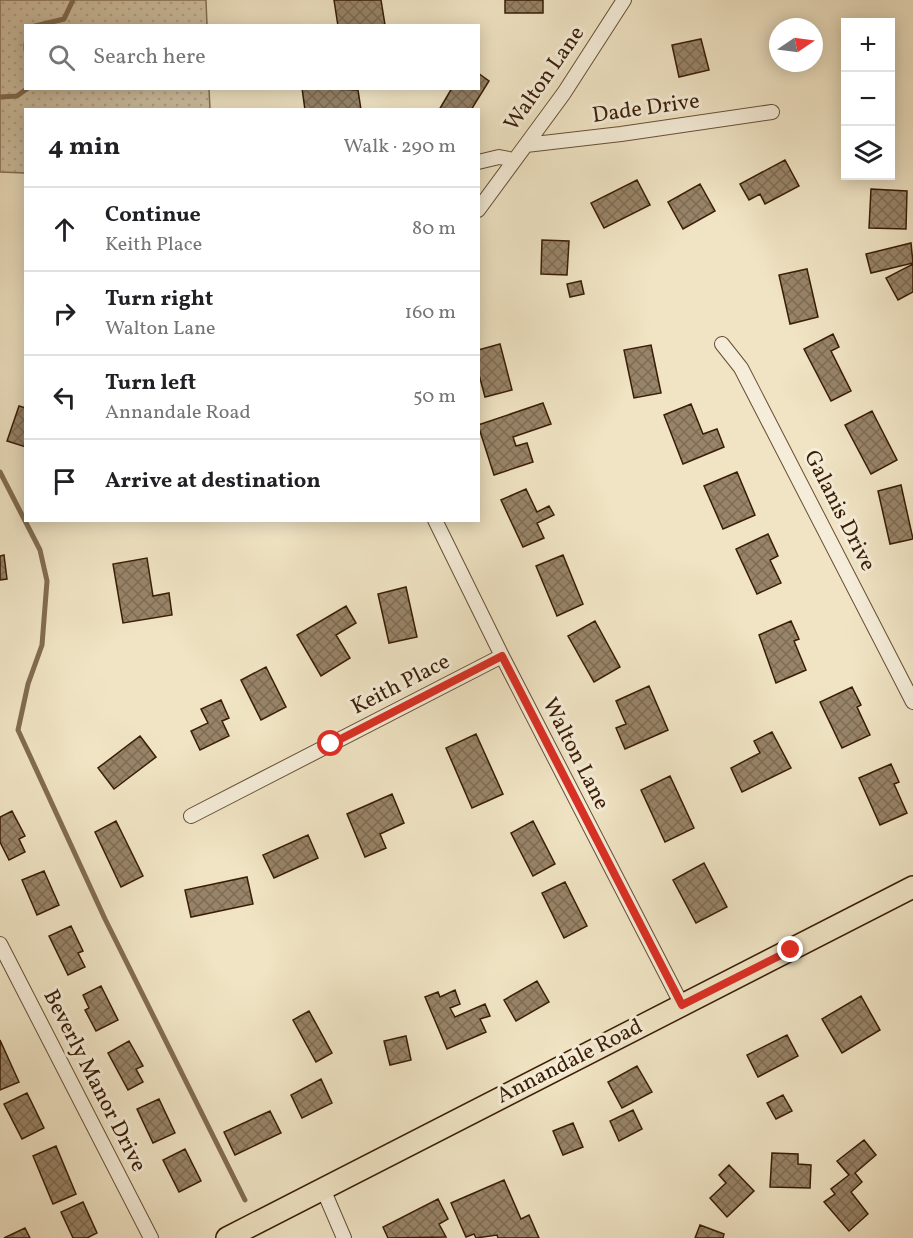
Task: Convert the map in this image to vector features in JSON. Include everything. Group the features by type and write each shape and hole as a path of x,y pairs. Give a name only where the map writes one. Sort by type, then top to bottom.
{"main road":[{"name":"Annandale Road","path":"227,1238 913,887"}],"street":[{"name":"Walton Lane","path":"480,207 564,93 624,0"},
{"name":"Dade Drive","path":"526,145 772,112"},
{"path":"480,162 499,157 514,160"},
{"name":"Galanis Drive","path":"722,344 741,368 913,702"},
{"name":"Walton Lane","path":"436,522 502,656 682,1005"},
{"name":"Keith Place","path":"191,816 502,656"},
{"name":"Beverly Manor Drive","path":"0,944 151,1238"},
{"path":"323,1189 344,1238"}],"shaded area":[{"path":"0,0 206,0 207,24 24,24 24,90 209,90 210,108 24,108 24,173 0,172"}],"building":[{"path":"334,0 381,0 385,24 338,24"},
{"path":"505,0 543,0 543,13 505,13"},
{"path":"701,39 709,70 679,77 672,45"},
{"path":"480,74 489,81 472,108 440,108 451,90 480,90"},
{"path":"302,90 358,90 361,108 305,108"},
{"path":"785,160 799,186 765,204 760,194 749,200 740,184"},
{"path":"637,180 650,205 604,228 591,203"},
{"path":"700,184 715,211 683,229 668,202"},
{"path":"871,189 907,191 906,229 869,228"},
{"path":"542,240 569,241 567,275 541,274"},
{"path":"911,243 913,263 871,273 866,254"},
{"path":"913,264 913,292 898,300 886,278"},
{"path":"807,269 818,317 790,324 779,275"},
{"path":"581,281 584,294 570,297 567,284"},
{"path":"833,334 839,347 831,351 851,391 831,401 804,349"},
{"path":"500,344 512,390 485,397 480,378 480,349"},
{"path":"651,345 661,393 634,398 624,350"},
{"path":"543,403 551,424 513,437 516,446 527,443 533,462 494,475 480,431 480,424"},
{"path":"691,404 703,434 717,429 724,447 683,464 664,415"},
{"path":"19,406 24,407 24,446 7,441"},
{"path":"872,411 897,460 871,474 845,425"},
{"path":"737,472 755,515 723,529 704,486"},
{"path":"901,485 913,539 890,544 878,491"},
{"path":"526,489 537,512 549,506 554,515 537,523 544,538 523,547 501,500"},
{"path":"768,534 778,556 770,560 781,583 757,594 736,549"},
{"path":"4,555 7,579 0,580 0,556"},
{"path":"563,555 583,604 557,616 536,566"},
{"path":"147,558 153,596 169,593 172,615 123,623 113,564"},
{"path":"406,587 417,637 389,643 378,594"},
{"path":"346,606 356,623 336,635 350,658 321,676 297,635"},
{"path":"595,621 620,667 594,682 568,636"},
{"path":"791,621 799,639 794,641 806,670 776,683 759,635"},
{"path":"266,667 286,707 261,720 241,680"},
{"path":"649,686 668,730 625,749 616,728 626,724 616,701"},
{"path":"852,687 861,705 857,707 870,735 842,748 820,702"},
{"path":"221,700 229,718 222,721 229,736 200,750 191,731 208,723 201,709"},
{"path":"772,732 791,768 742,792 731,768 760,753 754,741"},
{"path":"476,734 503,794 472,808 446,748"},
{"path":"140,736 156,757 114,789 98,768"},
{"path":"891,764 899,782 894,784 907,813 880,825 859,778"},
{"path":"670,776 694,828 665,842 641,790"},
{"path":"392,794 404,823 380,834 386,848 365,857 347,814"},
{"path":"12,811 25,836 19,839 25,852 9,860 0,842 0,817"},
{"path":"116,821 143,876 121,887 95,832"},
{"path":"533,821 555,864 533,876 511,833"},
{"path":"308,835 318,858 274,878 263,855"},
{"path":"704,863 727,907 696,923 673,880"},
{"path":"44,871 59,905 37,915 22,880"},
{"path":"247,877 253,904 191,917 185,890"},
{"path":"565,882 587,926 564,938 542,893"},
{"path":"71,926 83,951 78,953 85,967 68,975 49,936"},
{"path":"537,981 549,1002 516,1021 504,1000"},
{"path":"101,986 118,1020 96,1031 85,1010 89,1008 83,995"},
{"path":"455,990 460,1004 450,1008 455,1017 485,1004 490,1016 480,1019 486,1032 447,1049 425,997 438,992 440,997"},
{"path":"861,996 880,1030 842,1053 822,1019"},
{"path":"309,1011 332,1053 316,1062 293,1020"},
{"path":"787,1035 798,1056 758,1077 747,1055"},
{"path":"406,1036 411,1060 390,1065 384,1041"},
{"path":"0,1040 19,1082 0,1090"},
{"path":"129,1041 143,1066 136,1069 143,1082 128,1090 108,1053"},
{"path":"637,1066 652,1092 622,1108 608,1082"},
{"path":"321,1079 332,1103 302,1118 291,1095"},
{"path":"27,1093 44,1128 22,1139 4,1104"},
{"path":"783,1095 792,1111 776,1119 767,1103"},
{"path":"159,1099 175,1133 153,1143 137,1109"},
{"path":"633,1110 642,1129 619,1141 610,1121"},
{"path":"270,1111 281,1133 235,1155 224,1132"},
{"path":"573,1123 583,1147 563,1155 553,1131"},
{"path":"864,1140 876,1155 855,1173 862,1182 851,1192 868,1214 849,1231 824,1202 835,1194 831,1189 849,1175 837,1161"},
{"path":"56,1146 76,1194 53,1204 33,1156"},
{"path":"185,1149 201,1181 179,1192 163,1160"},
{"path":"772,1153 798,1154 798,1164 811,1165 810,1188 770,1187"},
{"path":"729,1165 754,1191 727,1217 710,1198 726,1183 719,1175"},
{"path":"504,1180 521,1219 529,1215 539,1238 498,1238 497,1235 476,1238 474,1234 466,1237 451,1203"},
{"path":"438,1199 448,1219 439,1224 446,1237 388,1238 383,1227"},
{"path":"83,1202 97,1233 87,1238 73,1238 61,1212"},
{"path":"700,1225 724,1234 723,1238 695,1238"},
{"path":"25,1228 30,1238 4,1238"}],"waterway":[{"path":"43,24 64,19 73,0"},
{"path":"0,97 17,96 25,90"},
{"path":"0,472 24,519"},
{"path":"26,522 40,550 47,581 42,645 28,684 18,730 105,919 245,1200"}],"route":[{"path":"331,744 502,656 682,1005 791,950"}]}
